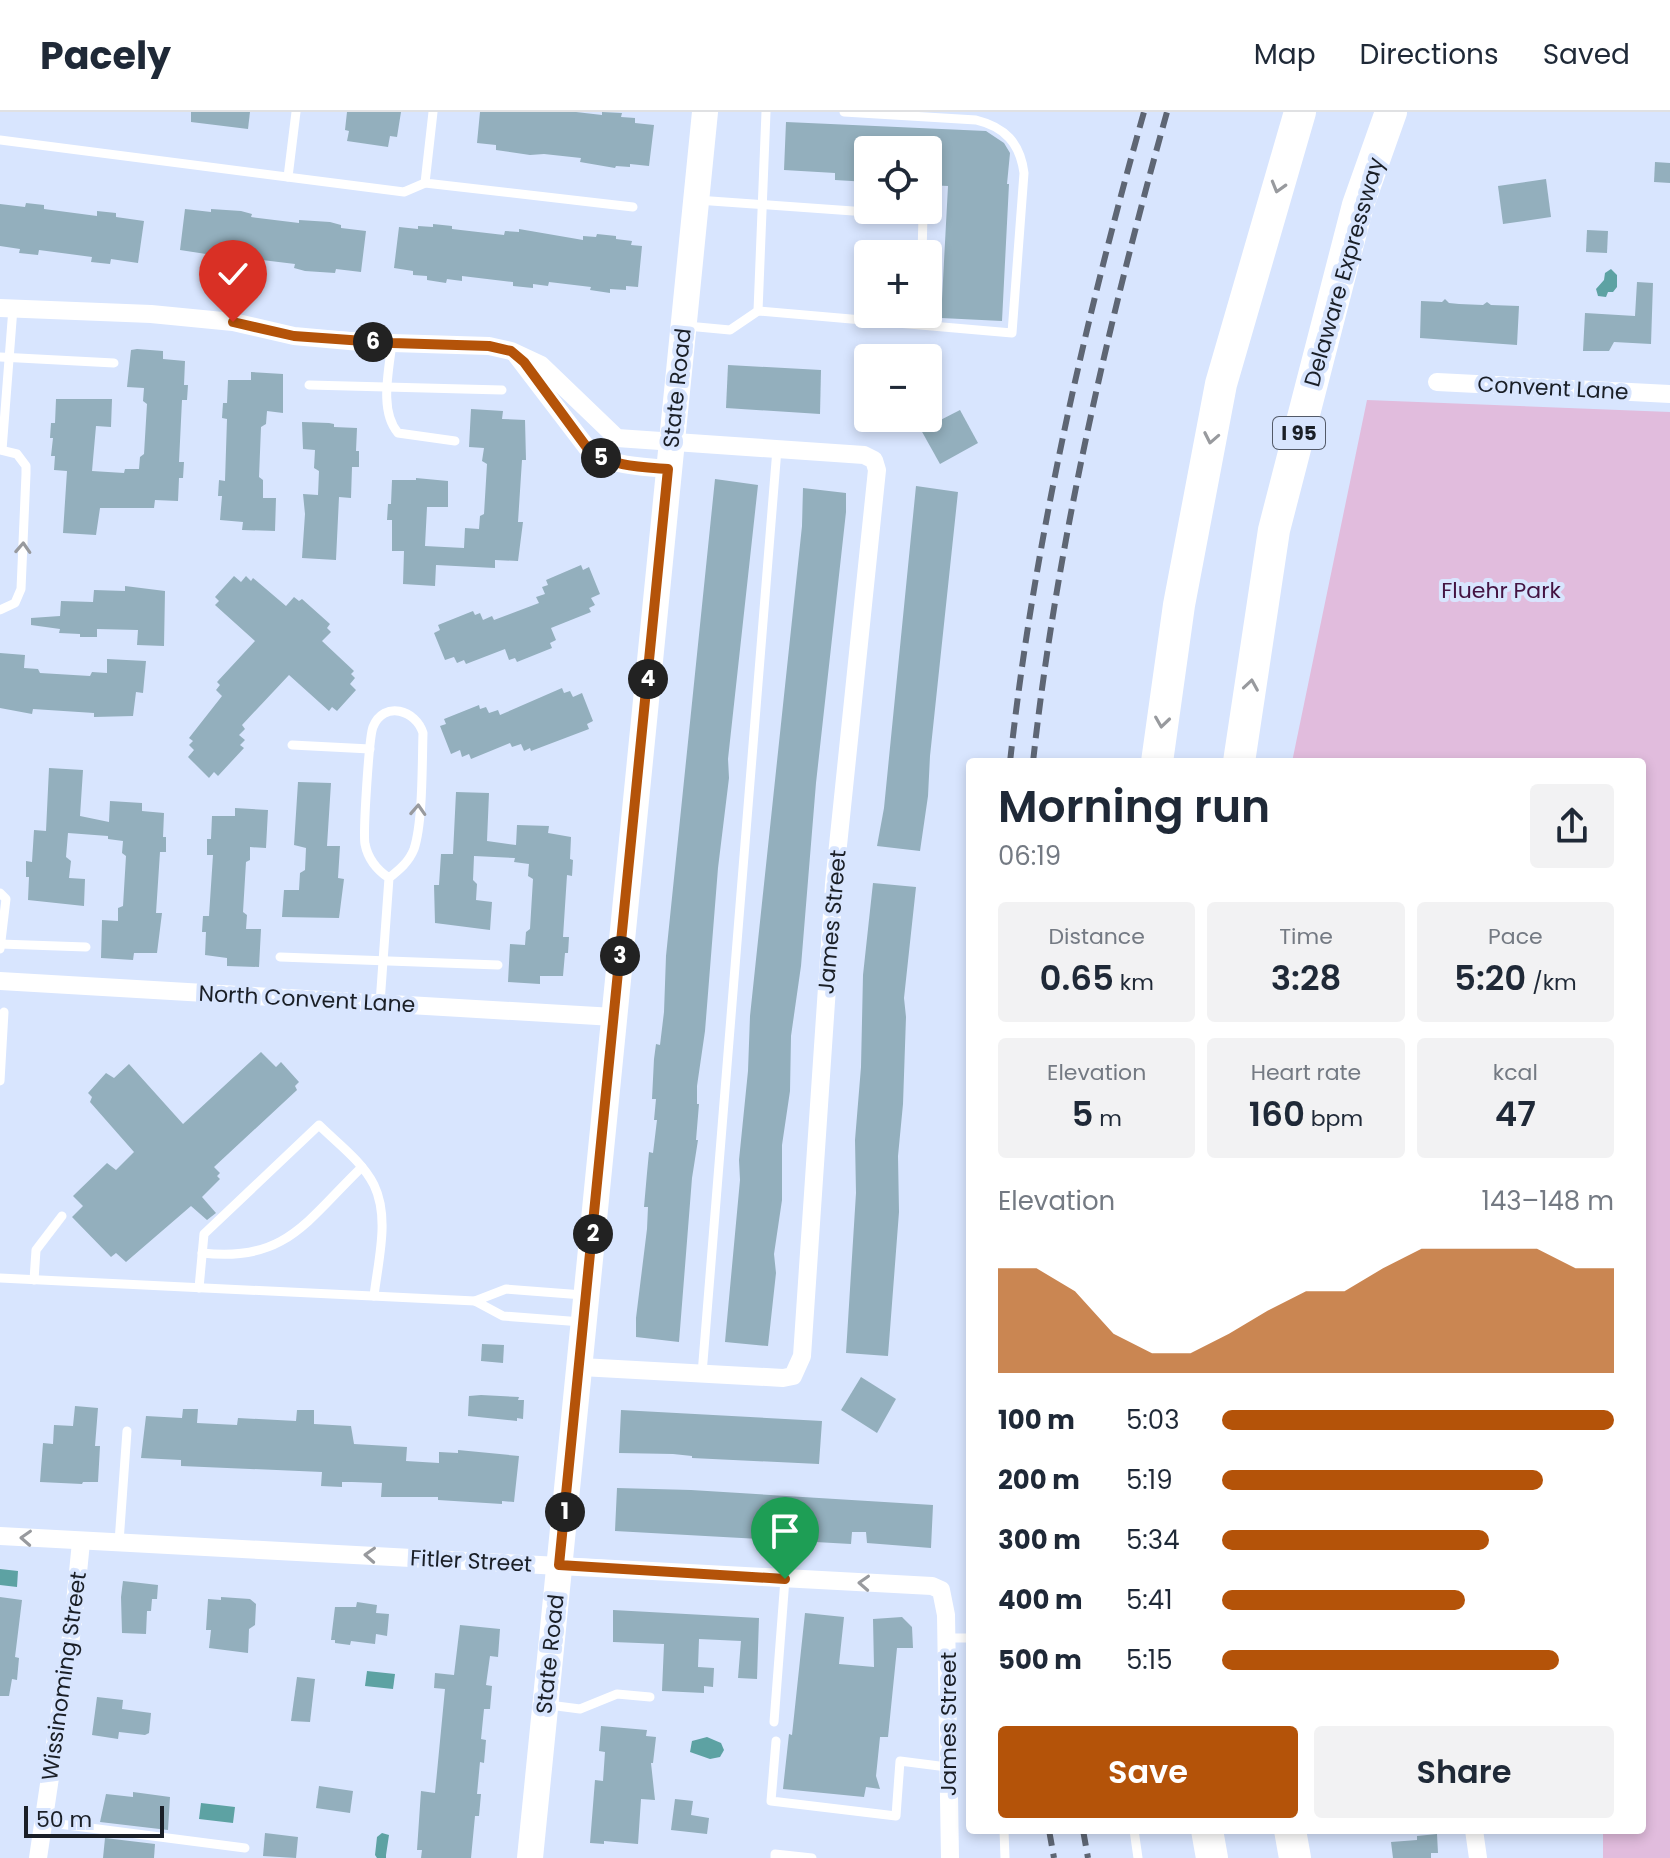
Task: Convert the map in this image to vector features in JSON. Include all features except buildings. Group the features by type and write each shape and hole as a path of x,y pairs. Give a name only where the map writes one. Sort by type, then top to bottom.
{"highway":[{"path":"1158,758 1179,605 1221,384 1300,112"},
{"name":"Delaware Expressway","path":"1240,758 1274,530 1358,205 1391,112"},
{"path":"1208,1834 1212,1858"},
{"path":"1291,1834 1295,1858"}],"main road":[{"name":"State Road","path":"530,1858 705,112"}],"street":[{"path":"7,308 165,315 233,322 294,336 489,346 511,351 541,365 617,438 672,442"},
{"path":"511,351 524,362 588,449 618,464 668,469"},
{"name":"Convent Lane","path":"1437,382 1670,394"},
{"name":"James Street","path":"581,1367 783,1378 793,1376 802,1356 834,884 877,470 874,460 864,455 672,442"},
{"name":"North Convent Lane","path":"0,981 614,1017"},
{"name":"Fitler Street","path":"0,1536 932,1586 941,1590"},
{"name":"Wissinoming Street","path":"38,1858 73,1623 81,1542"},
{"name":"James Street","path":"941,1590 947,1638 950,1858"},
{"path":"1475,1834 1478,1858"}],"lane":[{"path":"288,177 296,112"},
{"path":"425,183 433,112"},
{"path":"758,311 766,112"},
{"path":"844,112 976,120 1004,132 1015,143 1022,158 1024,173 1012,333 942,323"},
{"path":"0,140 404,192 425,183 633,207"},
{"path":"696,200 923,216 922,240"},
{"path":"0,610 15,603 21,589 26,474 26,466 17,454 1,450 7,308"},
{"path":"683,326 730,330 758,311 854,316"},
{"path":"392,343 387,388 390,424 398,433 455,441"},
{"path":"5,357 114,363"},
{"path":"309,385 502,390"},
{"path":"702,1374 777,449"},
{"path":"380,1003 389,878 403,867 413,852 417,834 422,741 420,725 408,713 392,711 384,714 373,726 365,843 370,859 389,878"},
{"path":"292,745 370,749"},
{"path":"0,893 6,899 0,946 86,947"},
{"path":"280,957 498,965"},
{"path":"0,1081 4,1012"},
{"path":"199,1288 204,1234 319,1125 362,1167 374,1185 381,1206 382,1228 374,1296"},
{"path":"202,1253 231,1256 260,1252 287,1240 362,1167"},
{"path":"34,1280 36,1250 62,1216"},
{"path":"0,1278 475,1301 506,1289 586,1309"},
{"path":"475,1301 503,1316 586,1309"},
{"path":"119,1542 127,1431"},
{"path":"774,1722 785,1579"},
{"path":"947,1638 966,1638"},
{"path":"545,1704 580,1709 617,1694 650,1697"},
{"path":"776,1741 771,1801 896,1816 900,1761 947,1767"},
{"path":"44,1822 245,1848"},
{"path":"1004,1834 1005,1858"},
{"path":"1135,1834 1138,1858"},
{"path":"775,1858 775,1854 812,1858"}],"green space":[{"name":"Fluehr Park","path":"1367,400 1670,412 1670,1858 1603,1858 1603,1834 1646,1834 1646,758 1293,758"}],"shaded area":[{"path":"1611,269 1617,275 1617,287 1606,297 1598,296 1596,289"},
{"path":"0,1569 18,1571 17,1587 0,1585"},
{"path":"367,1671 395,1674 393,1689 365,1686"},
{"path":"707,1737 721,1743 724,1750 720,1757 710,1759 690,1752 692,1741"},
{"path":"201,1803 235,1807 233,1823 199,1819"},
{"path":"382,1833 389,1835 386,1858 377,1858 377,1837"}],"railway":[{"path":"1010,758 1047,516 1101,272 1144,112"},
{"path":"1033,758 1070,516 1105,353 1167,112"},
{"path":"1050,1834 1054,1858"},
{"path":"1084,1834 1088,1858"}],"route":[{"path":"233,322 294,336 360,342 489,346 511,351 524,362 588,449 618,464 668,469 559,1565 785,1579"}]}
